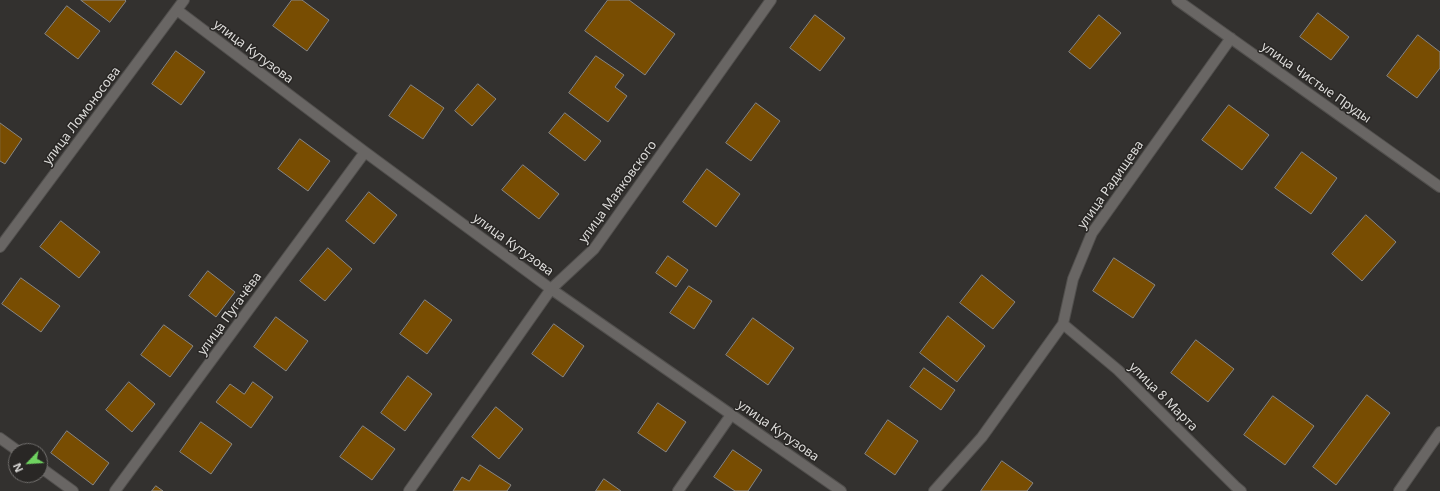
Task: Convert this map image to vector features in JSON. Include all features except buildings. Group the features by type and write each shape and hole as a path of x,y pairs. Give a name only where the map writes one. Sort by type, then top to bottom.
{"street":[{"name":"улица Ломоносова","path":"0,247 184,0"},
{"name":"улица Маяковского","path":"409,491 551,289 594,249 771,0"},
{"name":"улица Чистые Пруды","path":"1177,0 1440,187"},
{"name":"улица Кутузова","path":"177,10 365,152 551,289 841,491"},
{"name":"улица Радищева","path":"934,491 982,437 1063,324 1073,278 1092,233 1231,38"},
{"name":"улица Пугачёва","path":"115,491 365,152"},
{"name":"улица 8 Марта","path":"1063,324 1118,370 1234,486 1241,491"},
{"path":"678,491 731,415"},
{"path":"1399,491 1440,432"},
{"path":"48,473 73,491"}]}
